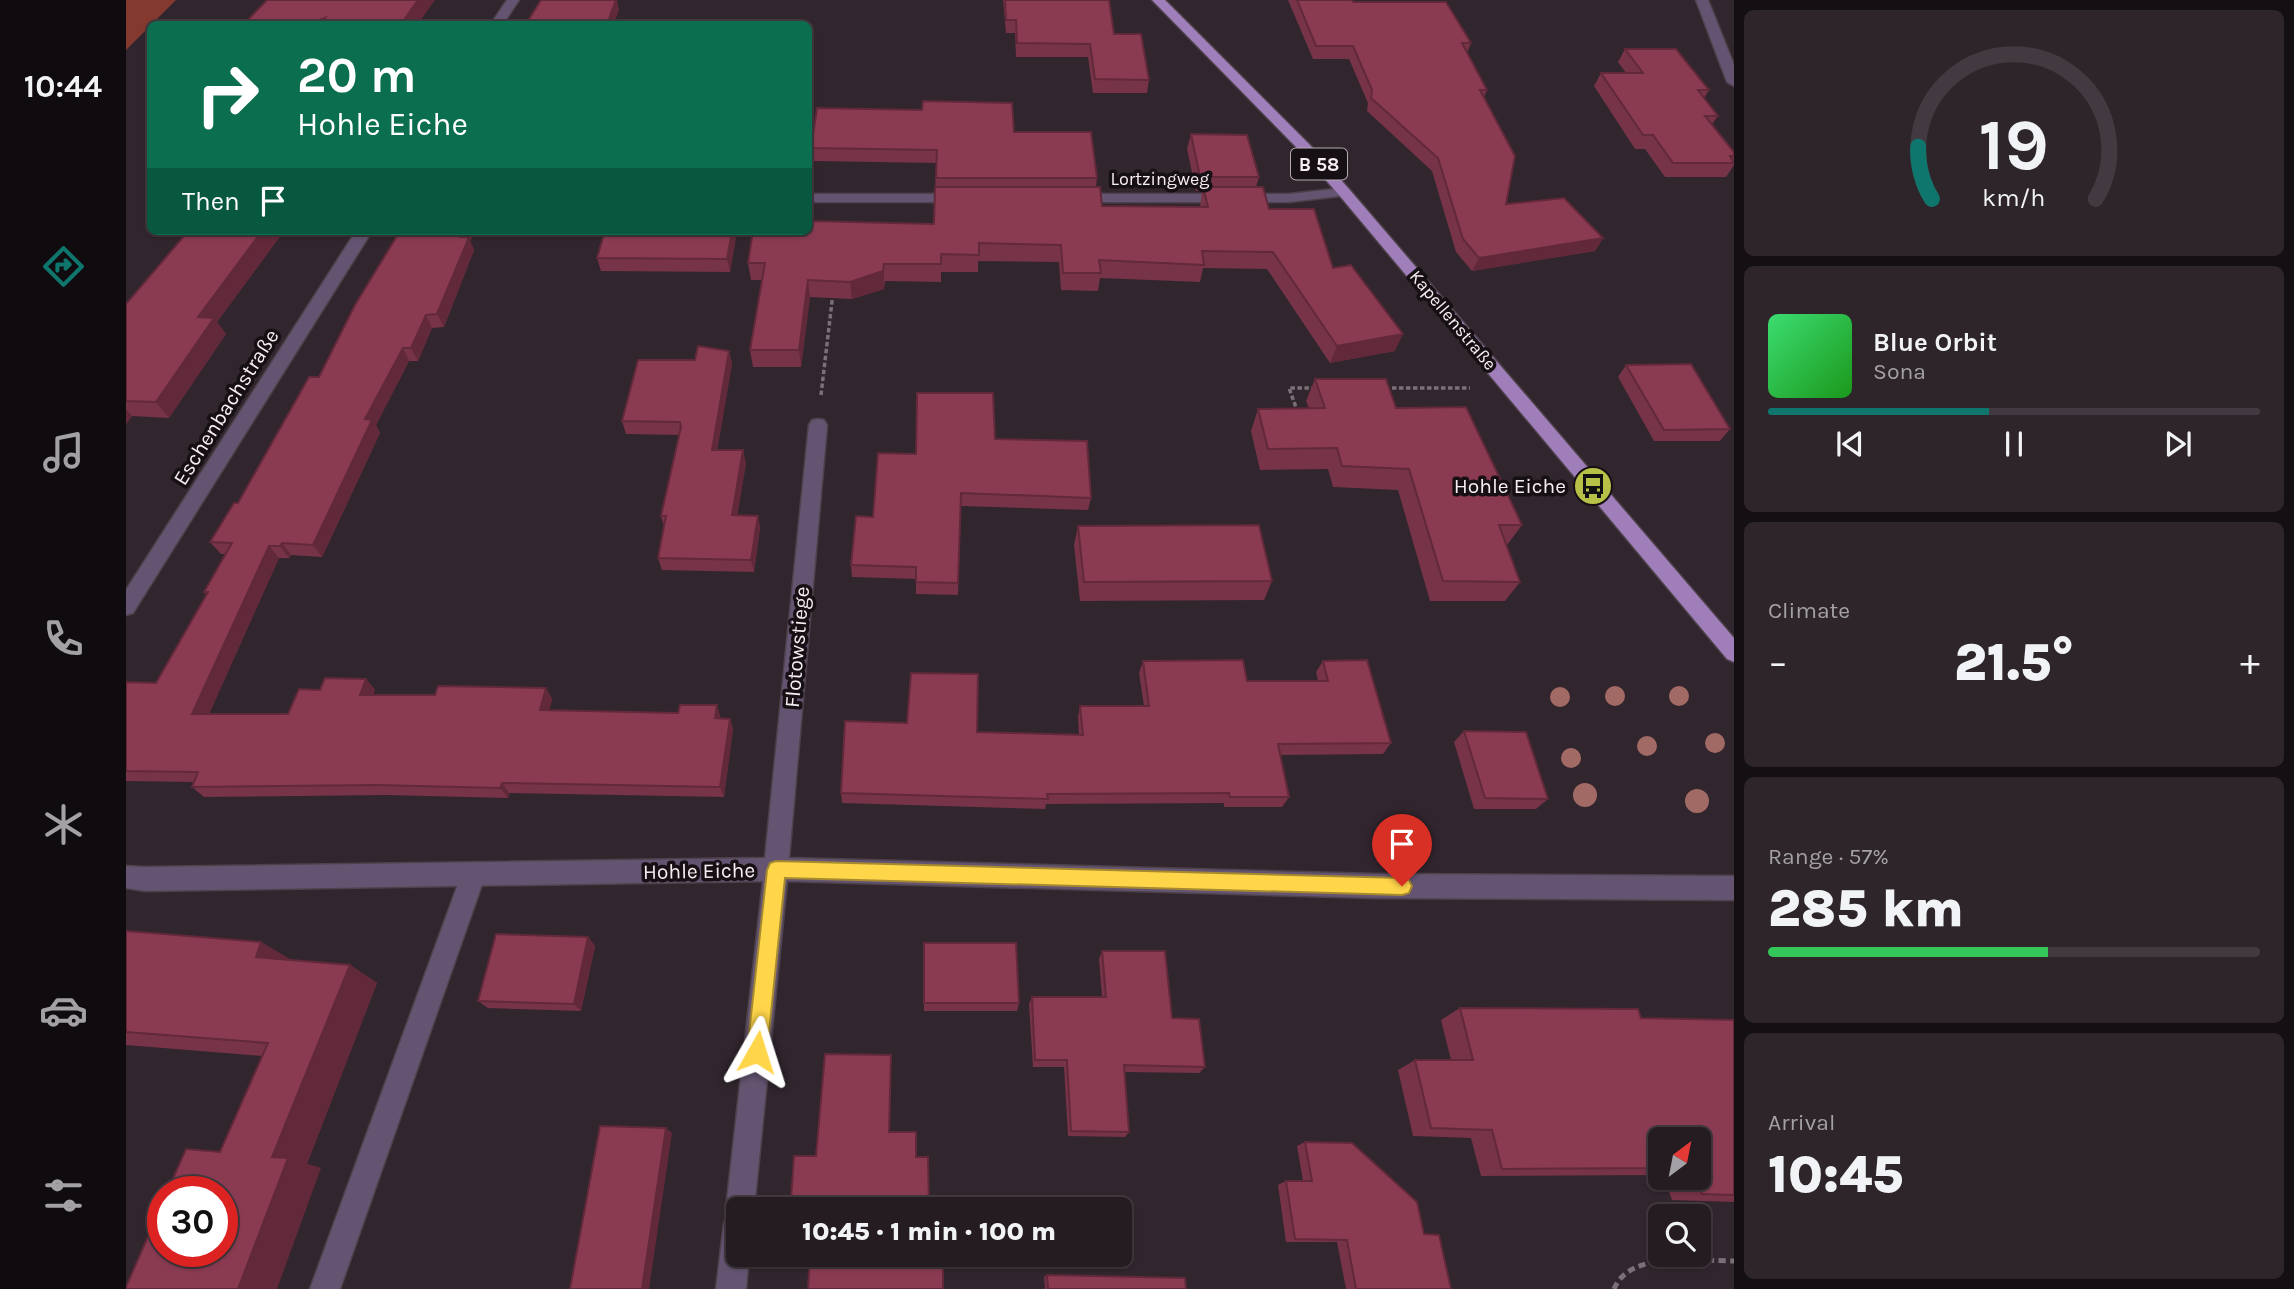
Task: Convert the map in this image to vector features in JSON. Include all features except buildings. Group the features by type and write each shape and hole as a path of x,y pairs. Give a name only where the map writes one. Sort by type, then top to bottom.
{"main road":[{"name":"Kapellenstraße","path":"1158,0 1344,191 1734,653"}],"street":[{"path":"499,21 513,0"},
{"path":"1702,0 1734,82"},
{"name":"Lortzingweg","path":"1054,198 1289,198 1344,191"},
{"path":"812,198 984,198"},
{"name":"Eschenbachstraße","path":"126,607 361,235"},
{"name":"Flotowstiege","path":"741,1197 776,870 818,425"},
{"name":"Hohle Eiche","path":"126,877 145,880 776,870 1375,886 1734,888"},
{"path":"325,1289 473,876"},
{"path":"731,1289 733,1267"}],"path":[{"path":"818,425 834,285"},
{"path":"1301,423 1289,388 1317,388"},
{"path":"1372,388 1510,388"},
{"path":"1614,1289 1619,1277 1649,1261 1734,1261"}],"shaded area":[{"path":"126,0 176,0 155,21 147,21 147,29 126,50"}],"place":[{"name":"Hohle Eiche","path":"1593,486"}],"route":[{"path":"757,1052 776,870 1402,886"}]}
